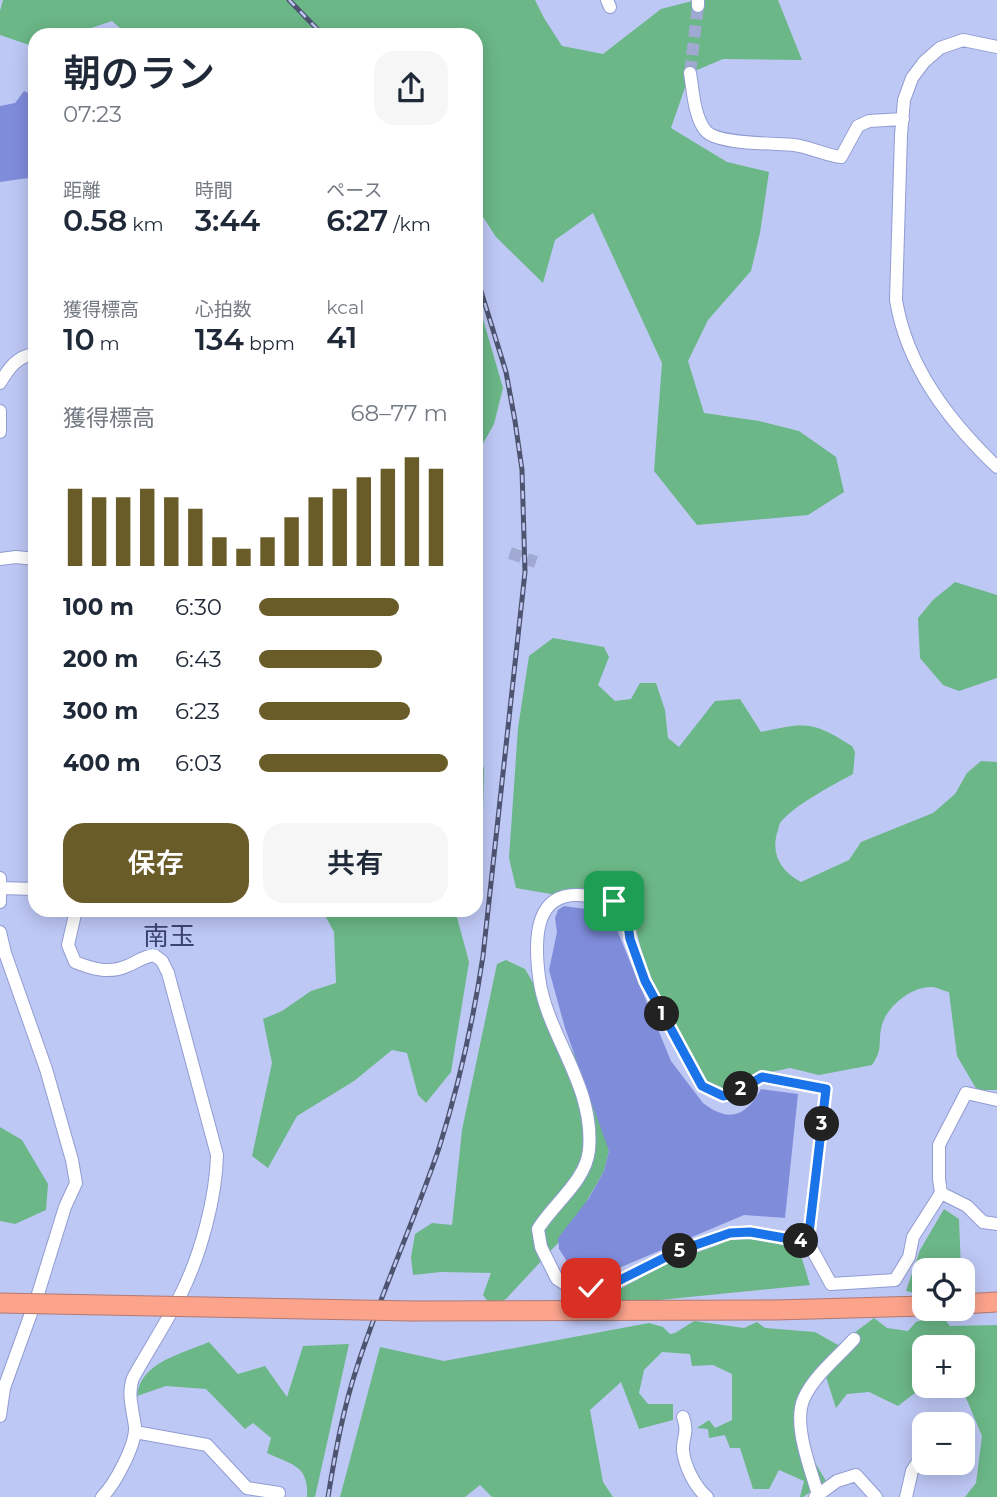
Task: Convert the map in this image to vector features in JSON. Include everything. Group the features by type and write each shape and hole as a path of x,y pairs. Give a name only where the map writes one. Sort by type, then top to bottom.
{"highway":[{"path":"0,1303 412,1311 775,1310 912,1306"},
{"path":"975,1304 997,1303"}],"street":[{"path":"997,47 963,40 940,48 924,62 912,78 904,100 896,300 899,319 913,359 950,418 997,467"},
{"path":"690,73 697,110 704,129 710,134 736,141 797,145 822,154 841,157 858,126 869,121 903,119"},
{"path":"0,383 23,355 28,355"},
{"path":"0,411 0,432"},
{"path":"0,559 28,558"},
{"path":"0,878 0,902"},
{"path":"0,888 28,889"},
{"path":"808,1242 737,1232 678,1251 610,1285 580,1287 557,1279 541,1247 538,1229 579,1176 589,1149 588,1120 582,1093 545,1002 539,980 538,929 554,901 564,894 575,894 614,901 626,912 630,939 645,981 702,1086 723,1096 733,1094 762,1077 826,1089 808,1242 831,1284 895,1280 909,1257 913,1237 941,1193 939,1145 966,1093 997,1100"},
{"path":"74,917 68,945 75,962 93,970 111,971 127,966 141,957 154,955 162,961 168,973 217,1155 216,1179 196,1260 182,1291 133,1378 130,1388 135,1432 122,1467 102,1497"},
{"path":"0,932 46,1069 76,1183 65,1207 38,1294 4,1388 0,1416"},
{"path":"941,1193 967,1206 983,1222 997,1224"},
{"path":"854,1339 804,1397 800,1410 805,1448 817,1496 837,1481 856,1475 876,1497"},
{"path":"683,1417 687,1429 683,1450 689,1471 707,1497"},
{"path":"135,1432 207,1445 247,1488 279,1493"},
{"path":"905,1497 912,1472"}],"green space":[{"path":"3,0 535,0 562,46 603,54 661,9 696,0 778,0 802,60 723,59 690,73 671,128 727,162 769,172 751,271 708,320 688,361 704,413 759,421 799,431 836,457 844,492 808,515 697,525 654,471 662,363 593,213 555,240 543,283 496,237 483,217 483,28 120,28 112,21 92,28 28,28 28,45 0,35"},
{"path":"483,319 503,388 494,424 483,444"},
{"path":"955,582 997,595 997,678 959,691 943,685 920,658 918,618 933,600"},
{"path":"553,638 604,647 609,657 598,685 615,701 631,699 640,683 656,683 665,710 668,738 679,747 715,701 740,699 761,732 788,726 808,726 828,732 852,746 855,752 853,774 804,802 780,824 775,841 779,862 801,882 849,860 861,842 933,813 955,794 967,773 981,761 997,762 997,1090 977,1090 957,1056 949,992 933,987 925,987 908,994 887,1013 881,1029 879,1051 872,1065 819,1075 790,1068 771,1072 738,1102 708,1084 660,997 644,961 633,917 630,885 618,873 599,875 586,887 568,897 516,888 509,858 518,728 529,656"},
{"path":"326,917 457,917 469,962 451,1072 426,1103 418,1095 407,1053 392,1050 354,1081 297,1116 268,1168 252,1156 272,1063 263,1019 282,1011 311,991 336,983 334,932"},
{"path":"506,960 525,969 596,1092 609,1151 604,1171 570,1230 506,1299 491,1306 483,1295 491,1273 441,1272 413,1275 411,1257 415,1234 432,1223 452,1225 462,1130 497,964"},
{"path":"0,1127 22,1140 48,1184 46,1210 15,1224 0,1221"},
{"path":"944,1209 959,1219 961,1258 917,1258"},
{"path":"740,1230 759,1239 799,1249 810,1285 620,1304 592,1304 670,1262 718,1245"},
{"path":"912,1273 912,1292 906,1291"},
{"path":"874,1318 887,1328 908,1331 916,1322 946,1321 950,1326 997,1325 997,1497 965,1497 976,1483 982,1436 975,1412 972,1412 966,1398 975,1398 975,1335 912,1335 912,1395 898,1406 869,1392 847,1394 836,1408 826,1377 816,1376 800,1392 795,1415 813,1459 826,1481 803,1497 800,1497 804,1481 779,1470 769,1489 753,1489 740,1448 730,1448 725,1435 709,1438 708,1429 697,1428 709,1420 715,1428 732,1420 732,1374 713,1365 692,1366 690,1354 662,1352 644,1370 639,1393 648,1404 673,1404 673,1420 639,1429 621,1382 590,1410 603,1482 613,1497 492,1497 480,1485 465,1497 340,1497 380,1347 444,1361 649,1323 663,1327 670,1334 694,1321 744,1328 757,1322 765,1328 815,1332 838,1345"},
{"path":"209,1342 238,1374 265,1366 287,1397 303,1346 349,1344 315,1497 307,1497 307,1486 302,1472 267,1453 271,1438 253,1423 245,1429 206,1389 166,1386 137,1396 140,1384 154,1367 175,1355"}],"water":[{"path":"24,91 28,93 28,178 0,182 0,106 15,103"},
{"path":"564,906 608,912 618,919 617,930 671,1061 703,1103 730,1115 737,1114 750,1105 761,1089 798,1094 785,1218 744,1215 593,1279 575,1274 559,1249 558,1238 589,1198 604,1171 609,1151 565,1028 549,970 557,932 555,918 558,910"}],"tunnel":[{"path":"690,73 698,6"},
{"path":"510,553 536,562"}],"railway":[{"path":"289,0 316,28"},
{"path":"328,1497 344,1415 357,1367 446,1124 465,1053 483,956 525,572 522,470 515,421 506,372 483,298"}],"district":[{"name":"南玉","path":"169,936"}],"route":[{"path":"591,1288 610,1285 678,1251 730,1233 750,1232 808,1242 826,1089 762,1077 733,1094 723,1096 702,1086 645,981 636,961 626,912 614,901"}]}
